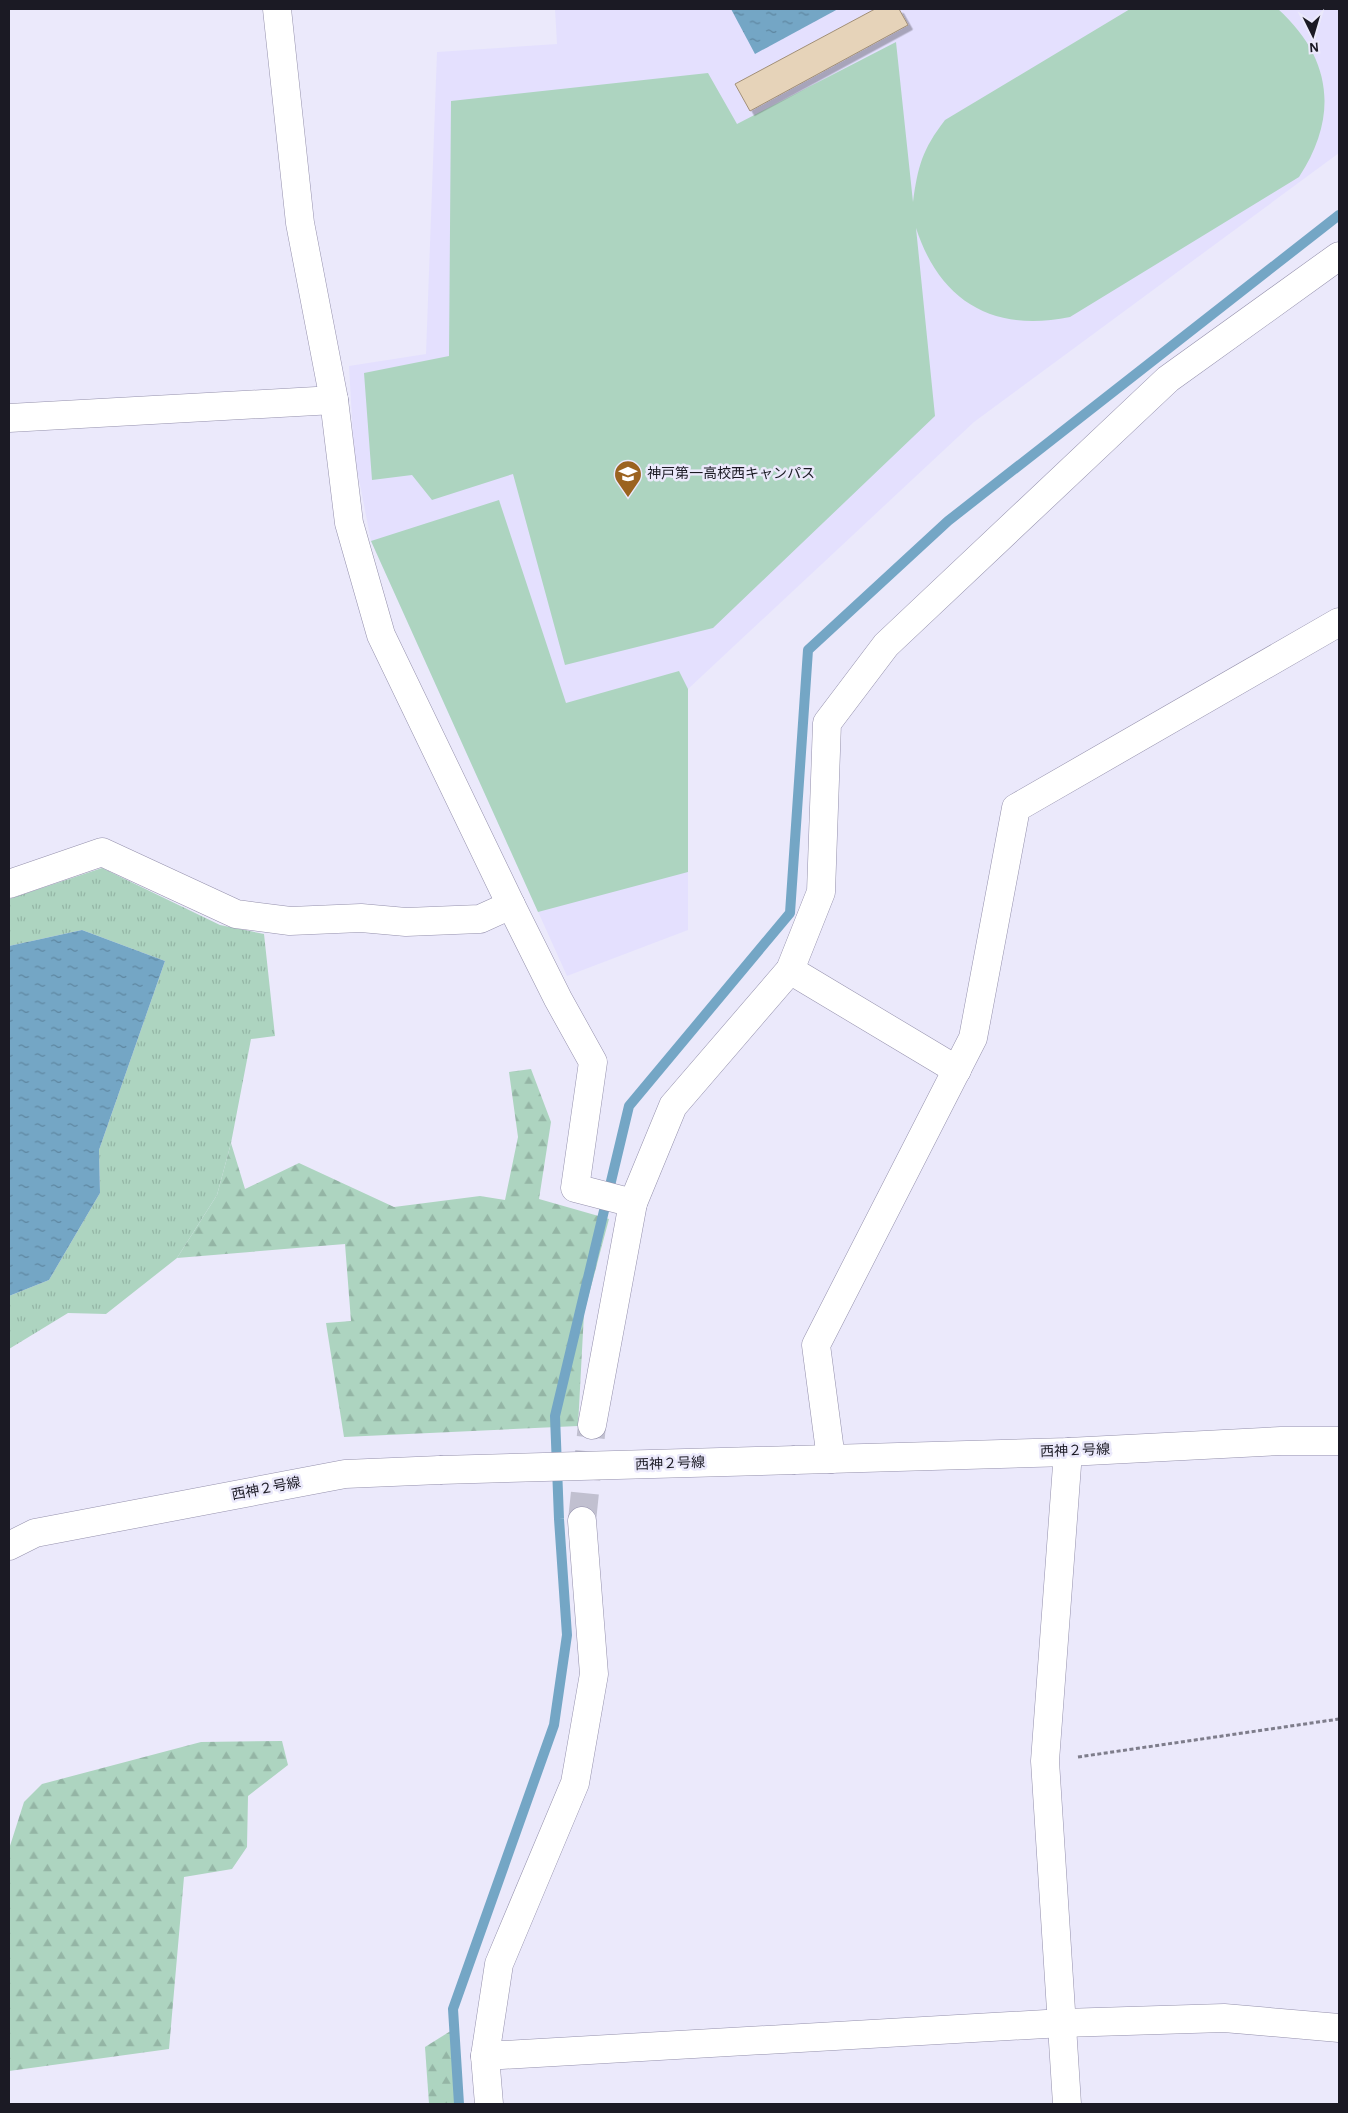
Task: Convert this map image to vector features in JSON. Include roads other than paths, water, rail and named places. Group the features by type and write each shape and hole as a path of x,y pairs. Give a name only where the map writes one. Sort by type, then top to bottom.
{"street":[{"path":"276,9 300,223 334,400 350,523 381,635 511,905 558,999 593,1062 575,1188 633,1203"},
{"path":"592,1425 633,1203 673,1106 790,970 821,892 827,723 880,652 893,638 1168,379 1339,256"},
{"path":"9,418 334,400"},
{"path":"831,1459 816,1345 973,1038 1016,808 1339,622"},
{"path":"9,884 102,852 236,914 290,921 361,918 406,922 480,919 511,905"},
{"path":"790,970 957,1070"},
{"name":"西神２号線","path":"9,1546 35,1533 345,1474 1068,1452 1272,1442 1339,1441"},
{"path":"1067,2104 1045,1762 1068,1452"},
{"path":"489,2104 484,2056 499,1964 575,1783 594,1674 582,1521"},
{"path":"484,2056 1063,2022 1224,2018 1339,2028"}],"water":[{"path":"731,9 838,9 755,54"},
{"path":"82,930 165,961 99,1150 100,1193 49,1280 9,1296 9,946"}],"waterway":[{"path":"459,2104 453,2009 554,1725 567,1635 559,1519 555,1416 629,1106 790,913 808,650 948,521 1339,215"}],"tunnel":[{"path":"582,1521 592,1425"}],"place":[{"name":"神戸第一高校西キャンパス","path":"628,498"}]}
